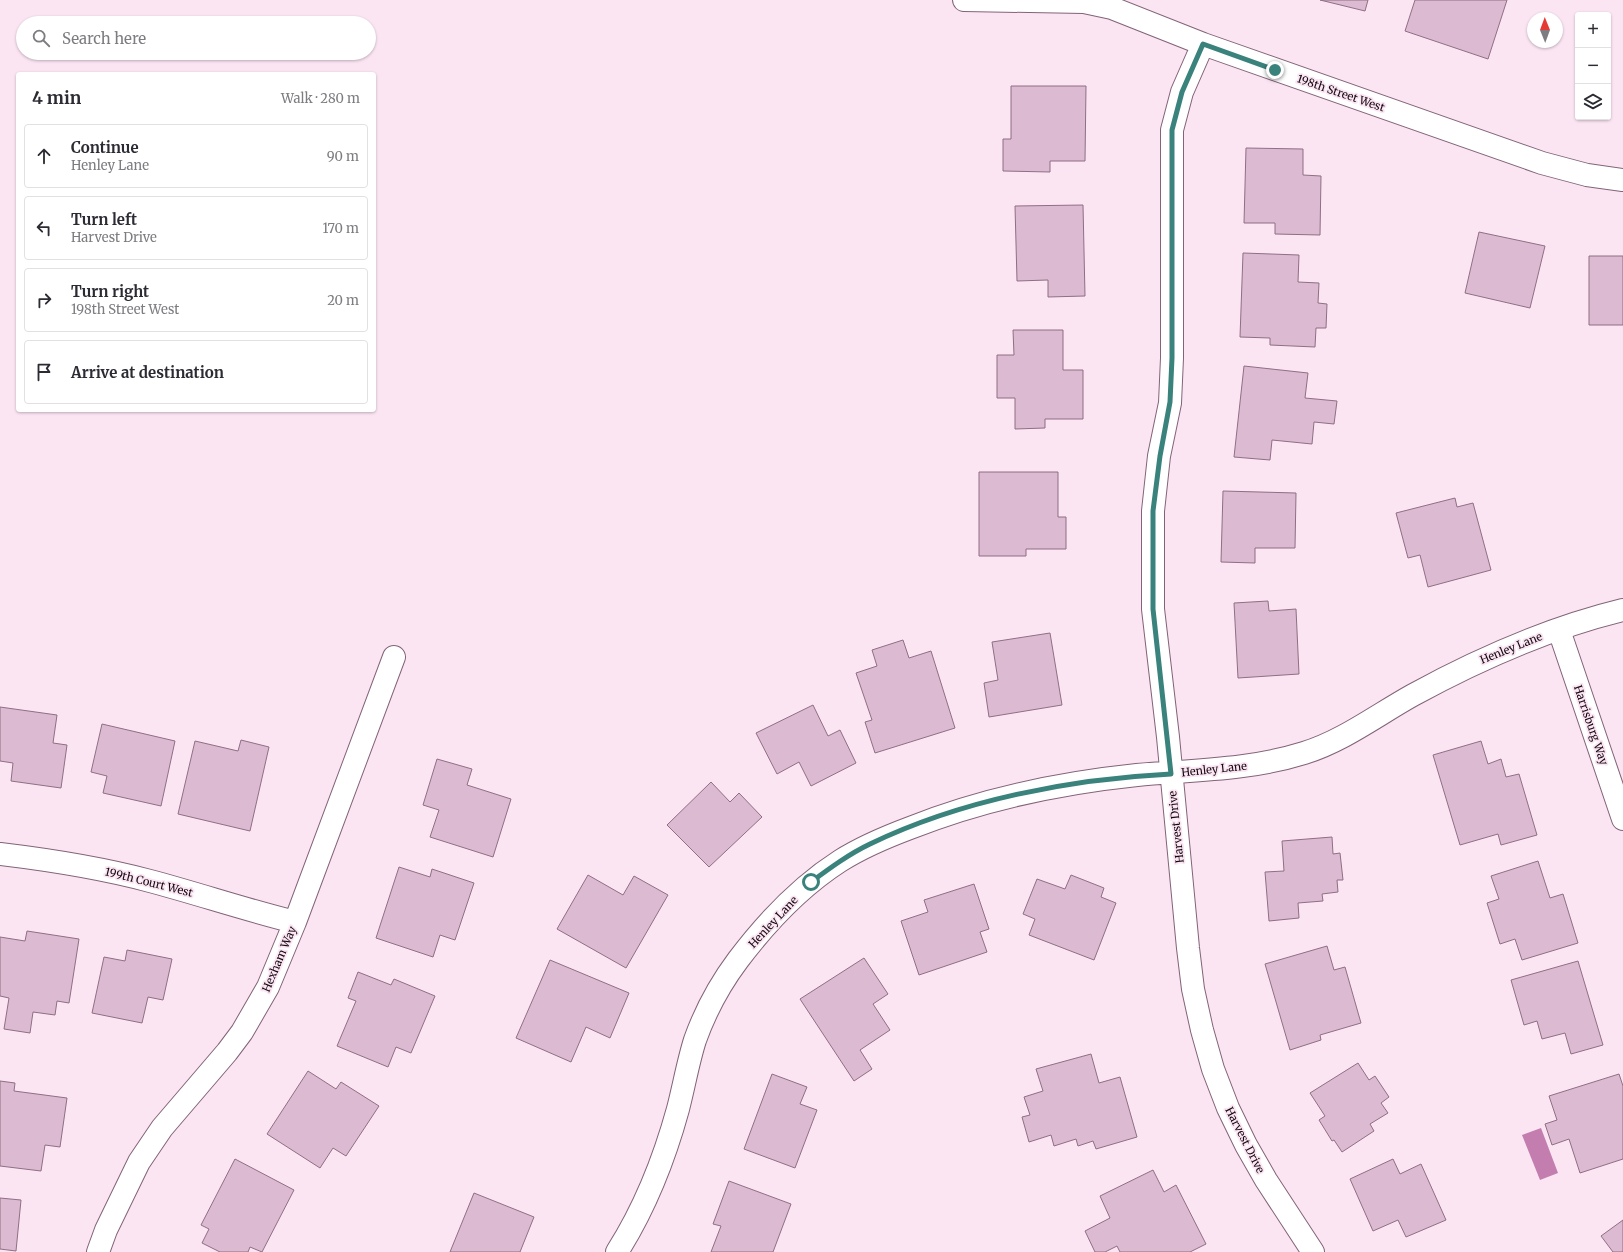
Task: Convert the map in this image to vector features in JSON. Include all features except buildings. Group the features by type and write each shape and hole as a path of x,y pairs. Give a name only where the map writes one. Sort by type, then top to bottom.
{"street":[{"name":"198th Street West","path":"964,0 1084,2 1112,8 1203,44 1542,163 1587,175 1623,180"},
{"name":"Harvest Drive","path":"1203,44 1182,92 1172,130 1171,380 1170,402 1160,456 1153,511 1153,609 1188,948 1193,989 1202,1030 1228,1108 1246,1145 1266,1180 1313,1252"},
{"name":"Henley Lane","path":"617,1252 635,1222 660,1165 677,1110 695,1040 706,1014 719,990 738,961 784,907 811,882 841,860 870,844 950,812 1005,797 1054,787 1107,779 1247,766 1276,761 1307,752 1337,740 1412,696 1471,665 1559,630 1623,610"},
{"name":"Harrisburg Way","path":"1559,630 1623,819"},
{"name":"Hexham Way","path":"98,1252 106,1230 139,1162 162,1128 227,1052 242,1032 268,987 295,922 394,657"},
{"name":"199th Court West","path":"0,854 54,861 148,881 295,922"}],"shaded area":[{"path":"1541,1128 1558,1173 1540,1180 1522,1135"}],"route":[{"path":"811,882 841,860 870,844 950,812 1005,797 1054,787 1141,775 1171,774 1153,609 1152,569 1153,511 1160,456 1170,402 1173,277 1172,130 1182,92 1203,44 1275,70"}]}
